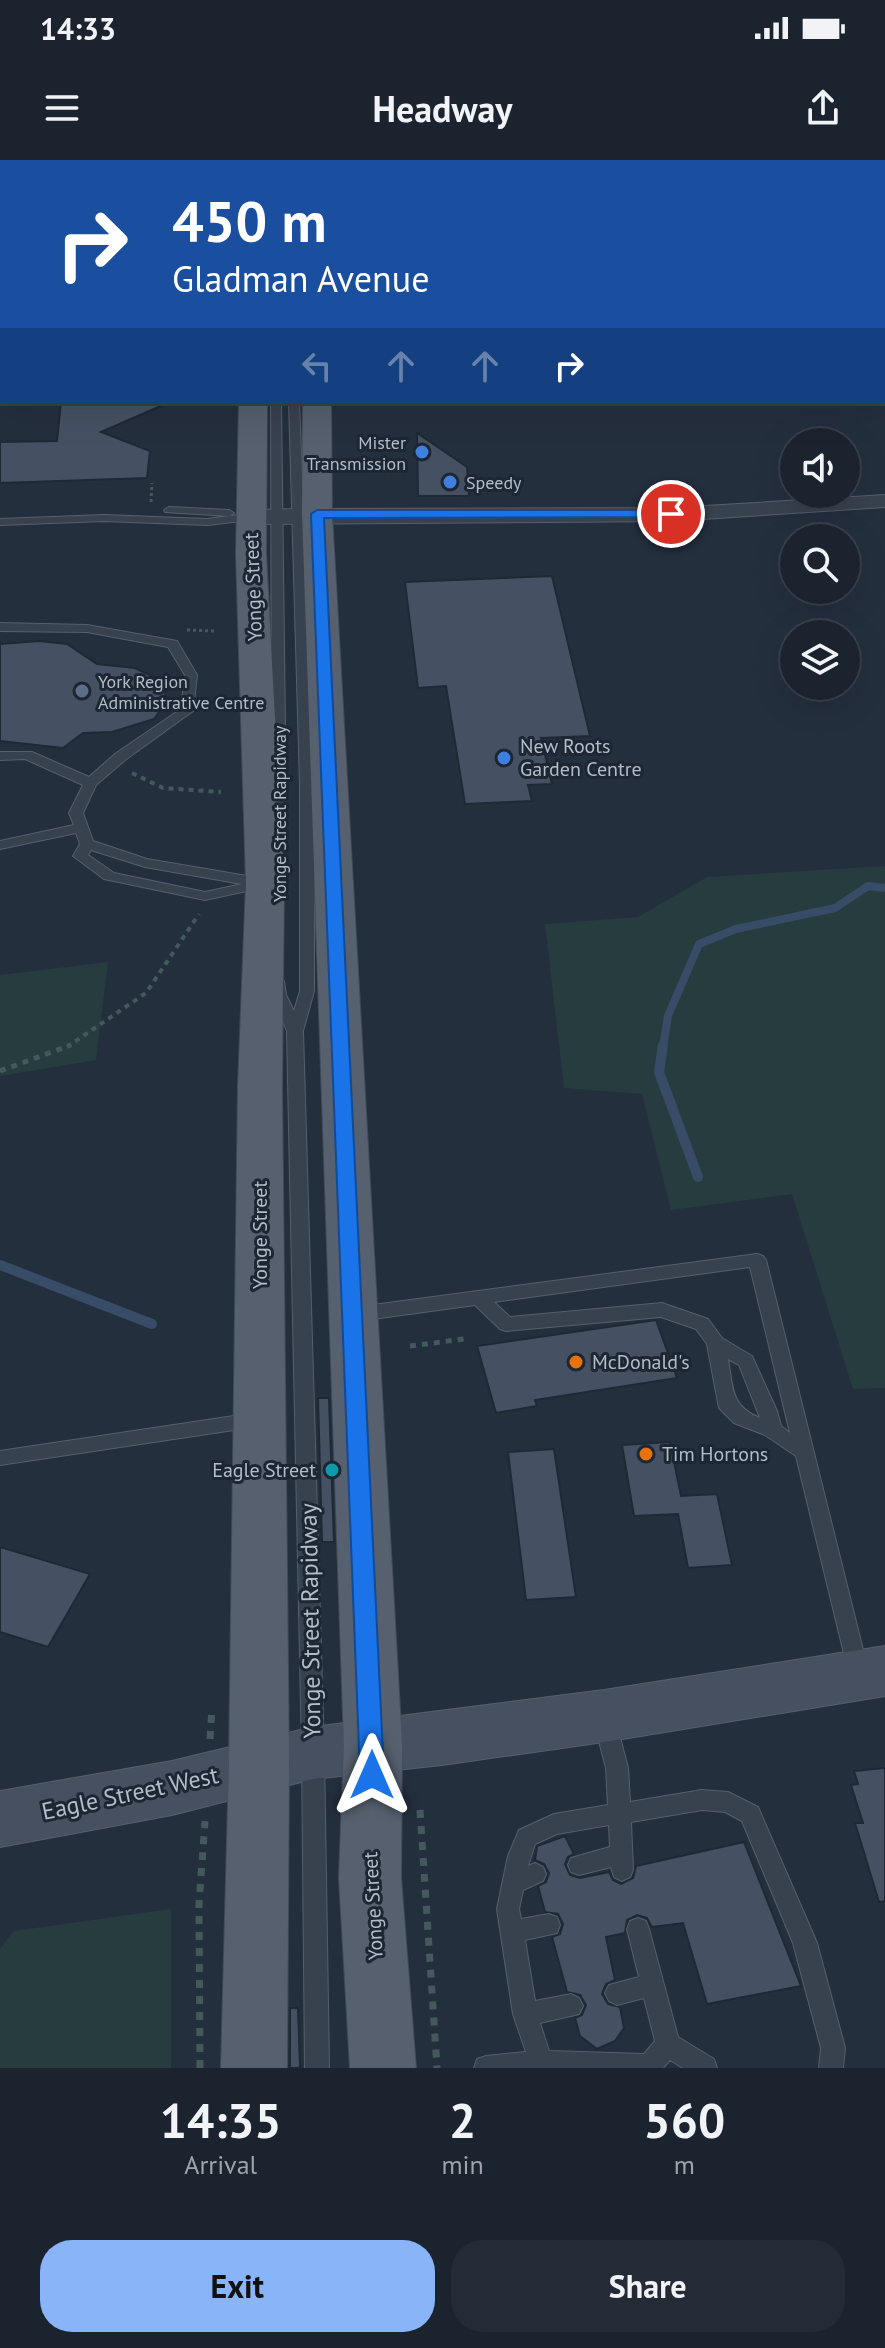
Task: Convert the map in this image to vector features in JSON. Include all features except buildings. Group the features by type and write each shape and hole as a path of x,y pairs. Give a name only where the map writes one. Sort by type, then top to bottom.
{"main road":[{"name":"Yonge Street","path":"254,404 285,515 352,1315 373,1745 370,1878 383,2068"},
{"name":"Yonge Street","path":"254,2068 286,1759 259,1419 260,1101 274,886 285,515 316,404"},
{"path":"286,1759 604,1716 872,1673"},
{"name":"Eagle Street West","path":"0,1819 172,1788 286,1759"}],"street":[{"path":"285,515 645,515 885,501"}],"lane":[{"name":"Yonge Street Rapidway","path":"276,404 307,785 307,991 295,1031 286,1759 317,2068"},
{"name":"Yonge Street Rapidway","path":"279,826 285,515 294,404"},
{"path":"0,522 104,518 207,522 285,515"},
{"path":"0,627 47,625 113,629 173,644 191,675 187,711 90,783 76,813 87,844"},
{"path":"0,756 27,755 90,783"},
{"path":"0,845 81,828"},
{"path":"87,844 145,863 274,886"},
{"path":"87,844 80,856 109,876 205,896 274,886"},
{"name":"Yonge Street Rapidway","path":"279,964 279,995 295,1031"},
{"path":"352,1315 757,1260 804,1452 872,1673"},
{"path":"479,1298 506,1324 662,1310 702,1324 716,1343 746,1361 768,1411 772,1430"},
{"path":"716,1343 726,1403 741,1418 772,1430 804,1452"},
{"path":"0,1458 259,1419"},
{"path":"579,1865 622,1862 617,1768 604,1716"},
{"path":"541,2063 525,2014 508,1909 524,1879 527,1837 554,1824 702,1800 728,1802 750,1814 805,1943 833,2048 831,2068"},
{"path":"512,1931 549,1925"},
{"path":"638,1929 668,2045 705,2068"},
{"path":"617,1993 653,1985"},
{"path":"525,2014 571,2006"},
{"path":"499,2067 541,2063 649,2066 668,2045"}],"path":[{"path":"113,763 163,788 221,792"},
{"path":"0,1071 68,1047 146,993 197,921 205,896"},
{"path":"410,1346 464,1339"},
{"path":"426,1894 437,2068"},
{"path":"200,1936 200,2068"}],"green space":[{"path":"885,866 885,1388 853,1389 792,1194 671,1210 642,1094 564,1088 545,924 638,917 707,877"},
{"path":"108,962 96,1060 0,1076 0,975"},
{"path":"171,1909 171,2068 0,2068 0,1949 14,1931"}],"waterway":[{"path":"663,1047 668,1016 699,944 736,929 835,908 868,886 885,888"},
{"path":"663,1045 659,1072 698,1177"},
{"path":"0,1265 152,1324"}],"place":[{"name":"Mister Transmission","path":"422,452"},
{"name":"Speedy","path":"450,482"},
{"name":"York Region Administrative Centre","path":"82,691"},
{"name":"New Roots Garden Centre","path":"504,758"},
{"name":"McDonald's","path":"576,1362"},
{"name":"Tim Hortons","path":"646,1454"},
{"name":"Eagle Street","path":"332,1470"}],"route":[{"path":"372,1775 317,514 671,514"}]}
